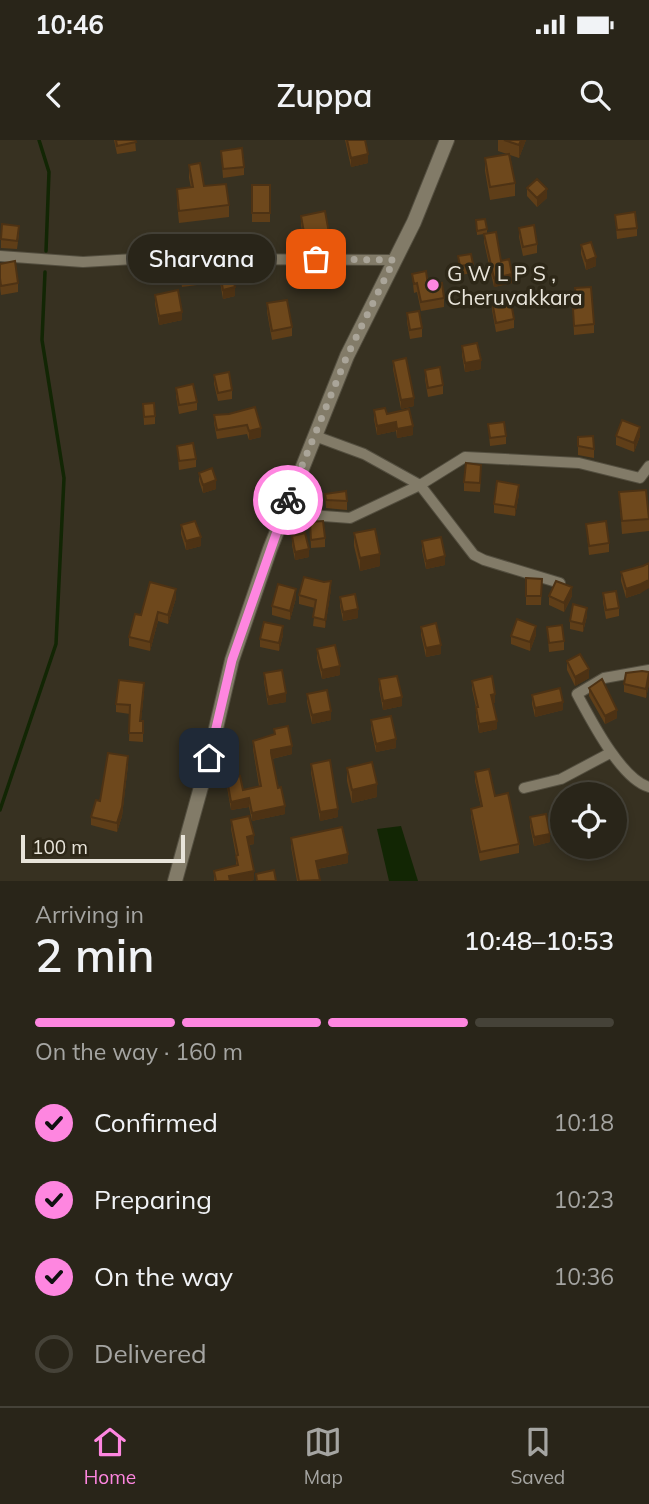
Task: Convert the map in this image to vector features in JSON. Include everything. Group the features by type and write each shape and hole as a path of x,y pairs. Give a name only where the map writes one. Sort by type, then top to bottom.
{"main road":[{"path":"175,881 209,758 232,660 284,513 347,356 414,222 447,140"}],"street":[{"path":"0,256 83,262 134,259 394,260"},
{"path":"315,436 364,454 420,485 474,555 560,583"},
{"path":"284,513 350,518 420,485 465,457 579,463 640,478 649,466"},
{"path":"649,670 604,678 577,694 610,753 639,784 649,787"},
{"path":"524,789 561,779 610,753"}],"shaded area":[{"path":"401,826 418,881 389,881 377,829"}],"building":[{"path":"116,140 135,140 136,142 117,146"},
{"path":"347,140 365,140 368,154 351,158"},
{"path":"504,140 521,140 519,145"},
{"path":"242,148 244,167 223,169 221,151"},
{"path":"509,154 515,183 490,187 485,158"},
{"path":"200,163 204,186 226,184 229,205 179,211 177,189 193,187 189,165"},
{"path":"537,179 547,189 537,198 527,188"},
{"path":"252,185 270,185 270,213 252,213"},
{"path":"325,211 329,233 305,238 301,216"},
{"path":"635,212 637,228 617,230 615,215"},
{"path":"485,219 487,229 477,231 476,220"},
{"path":"2,224 19,226 17,241 1,239"},
{"path":"534,225 537,244 523,247 519,228"},
{"path":"496,232 501,261 509,259 512,274 494,278 484,234"},
{"path":"591,242 596,257 586,261 581,245"},
{"path":"471,254 473,264 460,266 458,256"},
{"path":"189,258 232,259 235,287 223,290 220,273 182,278 179,261"},
{"path":"252,259 272,259 273,263 254,267"},
{"path":"15,261 18,283 1,286 0,264"},
{"path":"426,271 428,285 442,283 444,298 421,302 412,274"},
{"path":"591,287 594,324 574,326 573,309 577,308 575,288"},
{"path":"178,290 182,312 159,316 155,295"},
{"path":"510,297 514,319 496,323 492,301"},
{"path":"287,300 292,327 272,331 267,303"},
{"path":"419,311 422,328 410,330 407,313"},
{"path":"477,343 481,360 465,363 462,346"},
{"path":"406,358 414,398 401,400 393,361"},
{"path":"440,367 443,385 428,388 425,370"},
{"path":"229,372 232,390 218,393 214,375"},
{"path":"193,384 197,402 179,405 176,388"},
{"path":"154,403 155,416 144,417 143,404"},
{"path":"255,407 261,428 249,431 247,425 217,430 214,415"},
{"path":"385,408 387,414 409,409 413,426 397,429 396,422 377,426 374,410"},
{"path":"622,420 640,427 634,443 616,436"},
{"path":"504,422 506,436 490,438 488,424"},
{"path":"593,436 594,449 578,446 578,437"},
{"path":"193,443 196,459 179,461 177,446"},
{"path":"466,463 481,465 480,483 464,482"},
{"path":"212,468 216,480 203,485 199,473"},
{"path":"497,481 519,485 515,507 494,504"},
{"path":"646,490 649,519 622,521 619,492"},
{"path":"346,491 347,501 326,500 325,494"},
{"path":"195,521 201,537 186,541 181,525"},
{"path":"323,521 325,538 311,540 310,522"},
{"path":"606,521 609,543 589,546 586,524"},
{"path":"375,529 380,554 360,558 354,533"},
{"path":"305,533 309,549 295,552 292,536"},
{"path":"441,537 445,556 426,561 422,541"},
{"path":"649,563 649,580 626,589 621,572"},
{"path":"304,577 331,581 325,620 313,617 316,600 299,595"},
{"path":"526,578 542,579 541,596 526,596"},
{"path":"556,581 572,587 564,603 549,596"},
{"path":"150,582 176,589 168,615 158,612 150,642 129,637 135,614 141,615"},
{"path":"278,584 296,589 290,611 272,606"},
{"path":"616,591 619,608 606,610 603,593"},
{"path":"355,594 358,609 343,612 340,597"},
{"path":"573,604 587,608 583,624 570,621"},
{"path":"517,619 536,626 530,642 511,636"},
{"path":"264,622 283,626 279,643 260,639"},
{"path":"436,623 441,645 426,648 421,627"},
{"path":"562,625 564,641 549,643 547,627"},
{"path":"335,645 340,666 322,670 317,649"},
{"path":"580,654 589,669 575,677 567,661"},
{"path":"282,670 286,693 268,697 264,673"},
{"path":"649,672 646,689 624,684 626,673"},
{"path":"397,676 402,697 383,701 379,679"},
{"path":"492,676 495,694 491,695 497,721 479,724 472,681"},
{"path":"602,679 617,710 605,716 589,688"},
{"path":"119,680 144,683 140,721 143,721 143,733 129,733 130,705 116,704"},
{"path":"560,688 563,702 535,708 532,695"},
{"path":"327,690 331,711 312,715 307,694"},
{"path":"391,716 396,739 376,744 371,720"},
{"path":"288,726 292,746 271,750 278,788 281,787 285,806 252,813 249,798 231,802 227,779 240,776 243,790 261,786 253,741 275,734 274,729"},
{"path":"108,753 128,756 122,807 117,823 91,817 96,800 100,801"},
{"path":"330,760 338,809 320,812 311,764"},
{"path":"372,762 377,784 352,790 347,768"},
{"path":"489,769 495,796 508,793 519,844 480,852 471,809 482,806 475,772"},
{"path":"546,814 550,834 534,837 530,817"},
{"path":"249,816 254,835 247,837 254,871 229,876 230,881 216,881 214,871 238,865 231,820"},
{"path":"342,827 348,854 316,861 320,880 299,881 291,838"},
{"path":"274,870 276,881 257,881 256,874"}],"waterway":[{"path":"39,140 49,172 46,251"},
{"path":"0,810 56,644 64,478 42,340 45,272"}],"way so far":[{"path":"288,500 347,356 394,260 316,259"}],"place":[{"name":"Sharvana","path":"316,259"},
{"name":"G W L P S , Cheruvakkara","path":"433,285"}],"route":[{"path":"209,758 232,660 288,500"}]}
